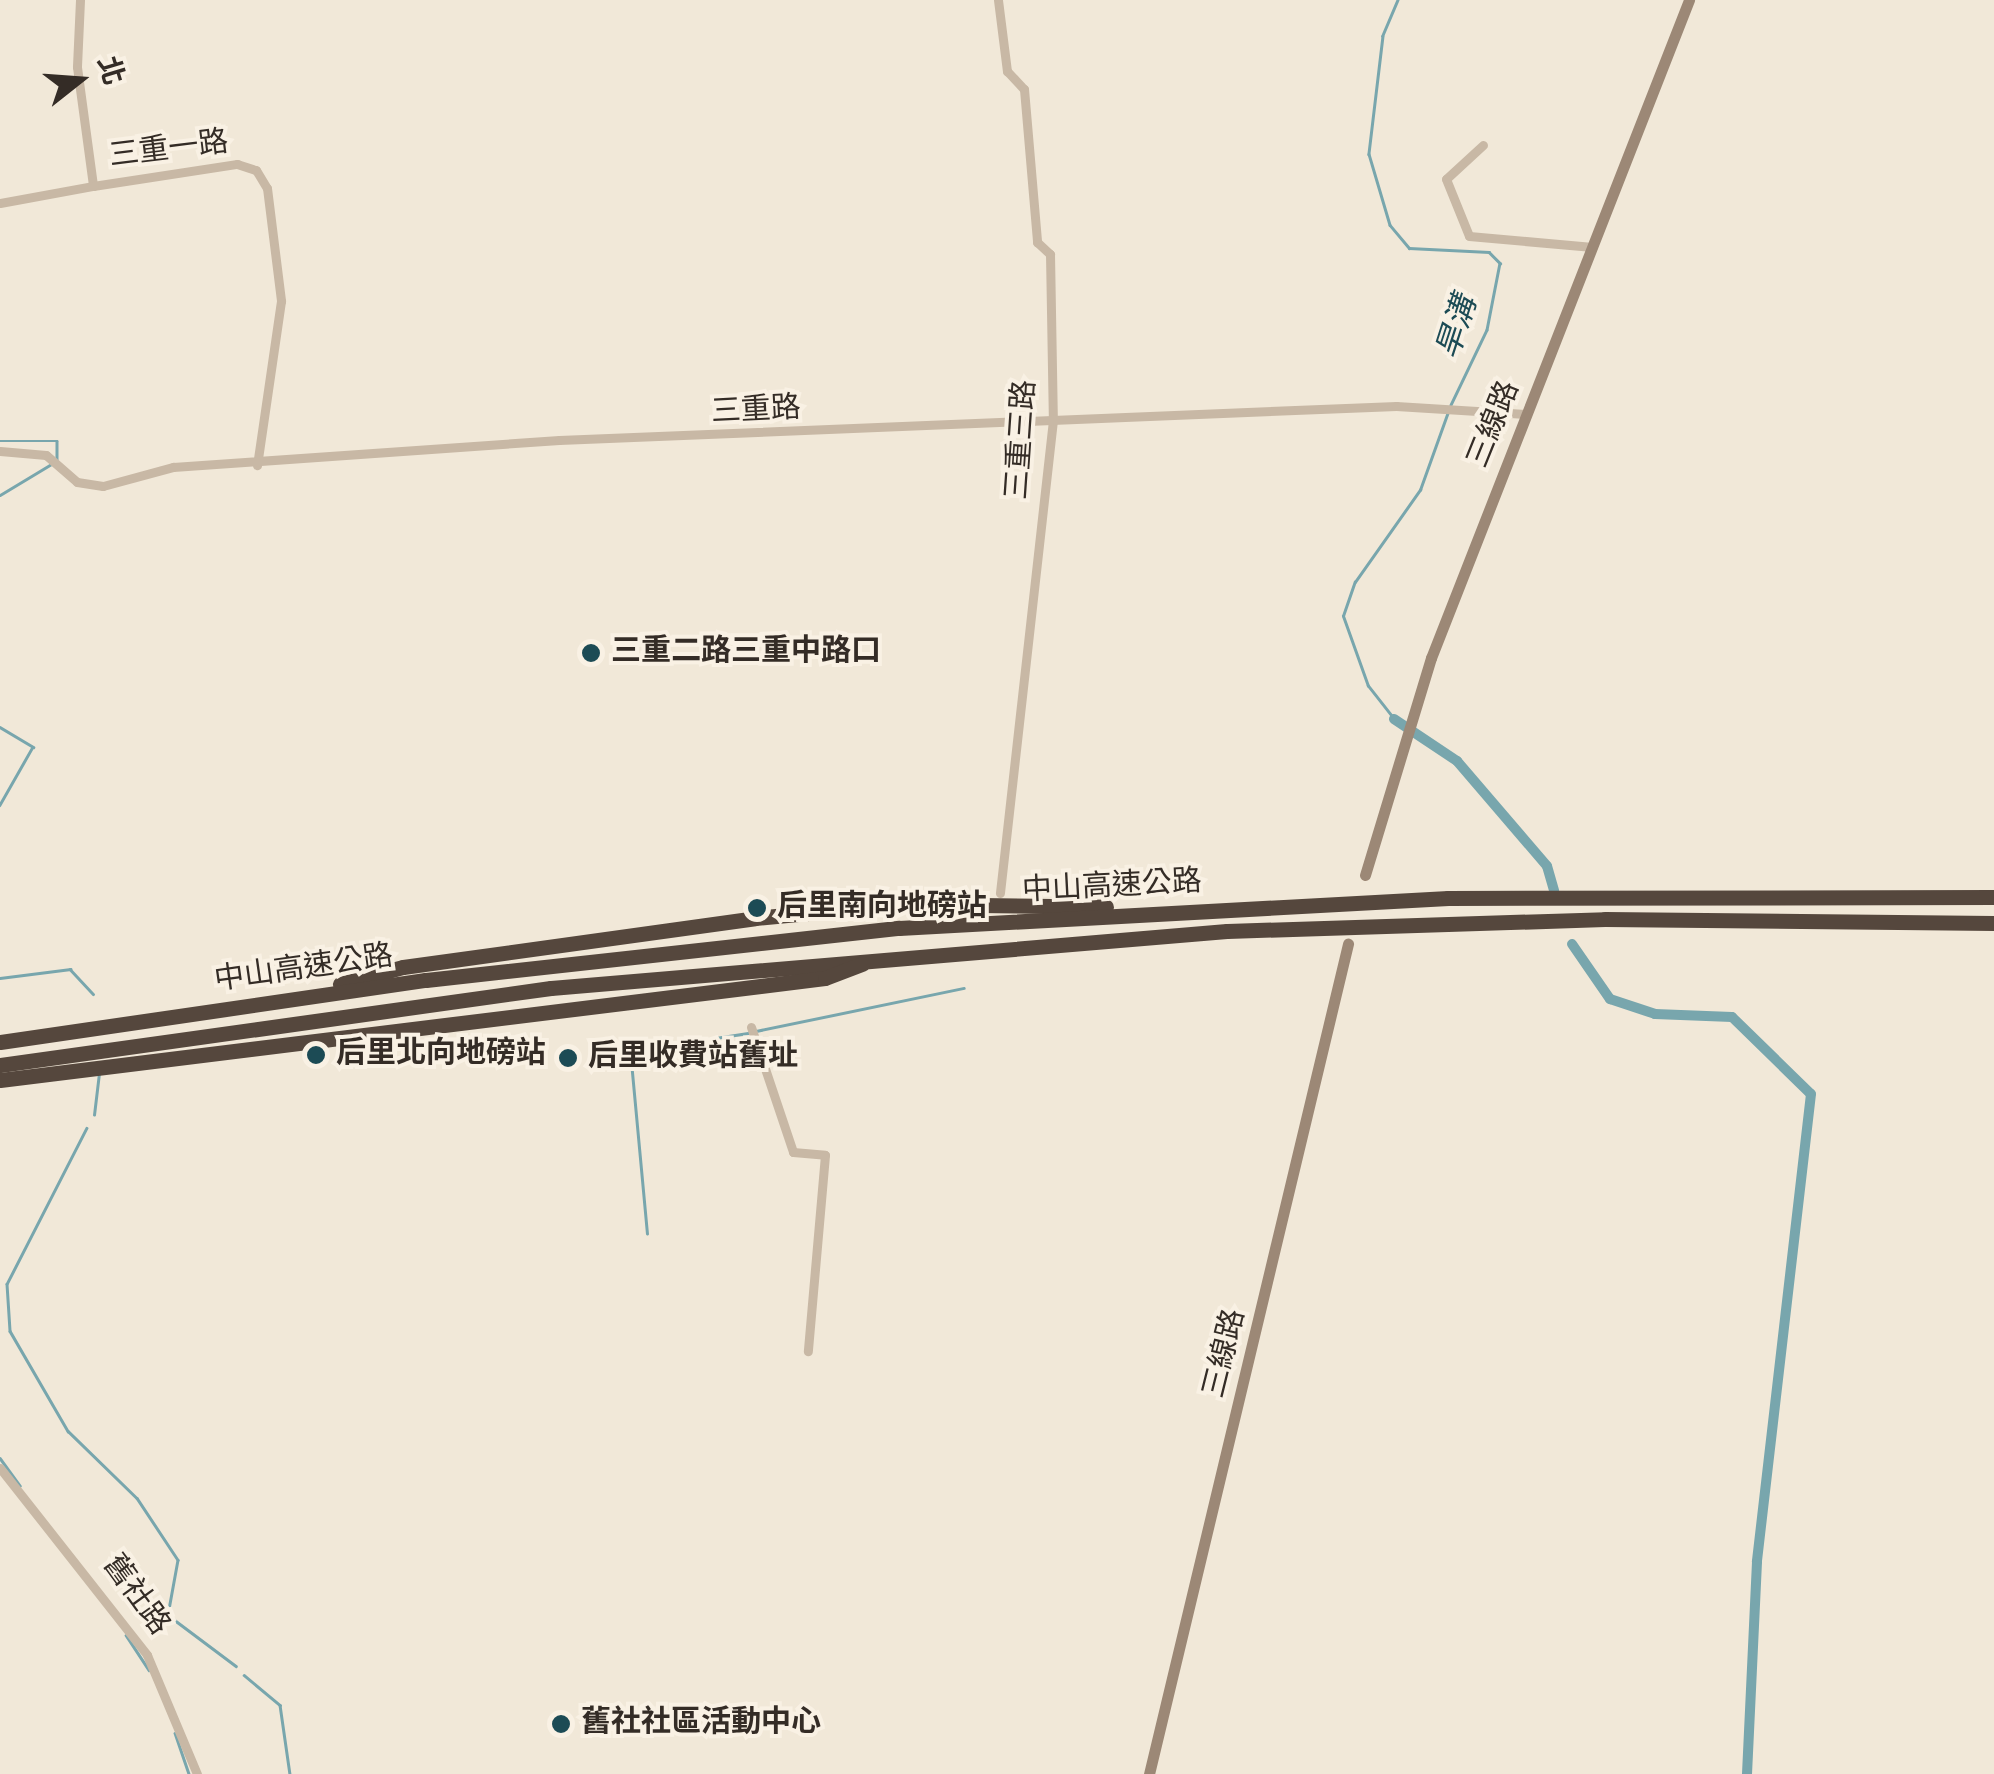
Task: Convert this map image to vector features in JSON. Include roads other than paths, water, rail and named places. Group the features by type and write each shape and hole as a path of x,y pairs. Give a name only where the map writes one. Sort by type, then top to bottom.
{"highway":[{"name":"中山高速公路","path":"0,1042 279,1001 899,928 1270,907 1994,897"},
{"path":"279,1001 403,967 521,948 904,904 1270,907"},
{"name":"中山高速公路","path":"0,1066 444,1000 884,956 1375,925 1994,922"},
{"path":"0,1080 825,978 884,956"}],"street":[{"name":"三重一路","path":"80,0 77,67 93,186 204,166 256,170 281,300 257,465"},
{"name":"三重三路","path":"998,0 1006,71 1024,89 1037,242 1050,254 1053,420 1000,892"},
{"name":"三線路","path":"1365,875 1431,658 1689,0"},
{"path":"1482,144 1446,179 1470,236 1593,247"},
{"path":"0,203 93,186"},
{"name":"三重路","path":"0,451 46,455 89,486 173,467 257,465 559,440 1396,406 1527,414"},
{"name":"三線路","path":"1148,1774 1348,944"},
{"path":"751,1027 793,1152 825,1156 808,1351"},
{"name":"舊社路","path":"0,1468 21,1484 147,1655 197,1774"}],"waterway":[{"name":"旱溝","path":"1398,0 1383,36 1369,154 1390,225 1409,248 1489,252 1500,263 1487,330 1451,405"},
{"name":"旱溝","path":"1394,719 1368,686 1343,616 1355,582 1420,490 1448,412"},
{"path":"0,441 57,441 57,460"},
{"path":"0,495 50,465"},
{"path":"1394,719 1457,761 1547,866 1554,891"},
{"path":"0,727 33,747 0,805"},
{"path":"1572,944 1610,999 1655,1014 1732,1017 1811,1094 1757,1562 1747,1774"},
{"path":"0,978 70,969 93,994"},
{"path":"756,1031 964,988"},
{"path":"647,1234 630,1051 748,1033"},
{"path":"94,1115 99,1073"},
{"path":"87,1128 7,1284 10,1331 68,1431 137,1498 178,1560 168,1615 236,1666"},
{"path":"0,1458 20,1486"},
{"path":"126,1635 149,1670"},
{"path":"244,1675 280,1705 290,1774"},
{"path":"175,1733 189,1774"}],"place":[{"name":"三重二路三重中路口","path":"591,653"},
{"name":"后里南向地磅站","path":"757,908"},
{"name":"后里北向地磅站","path":"316,1055"},
{"name":"后里收費站舊址","path":"568,1058"},
{"name":"舊社社區活動中心","path":"561,1724"}]}
